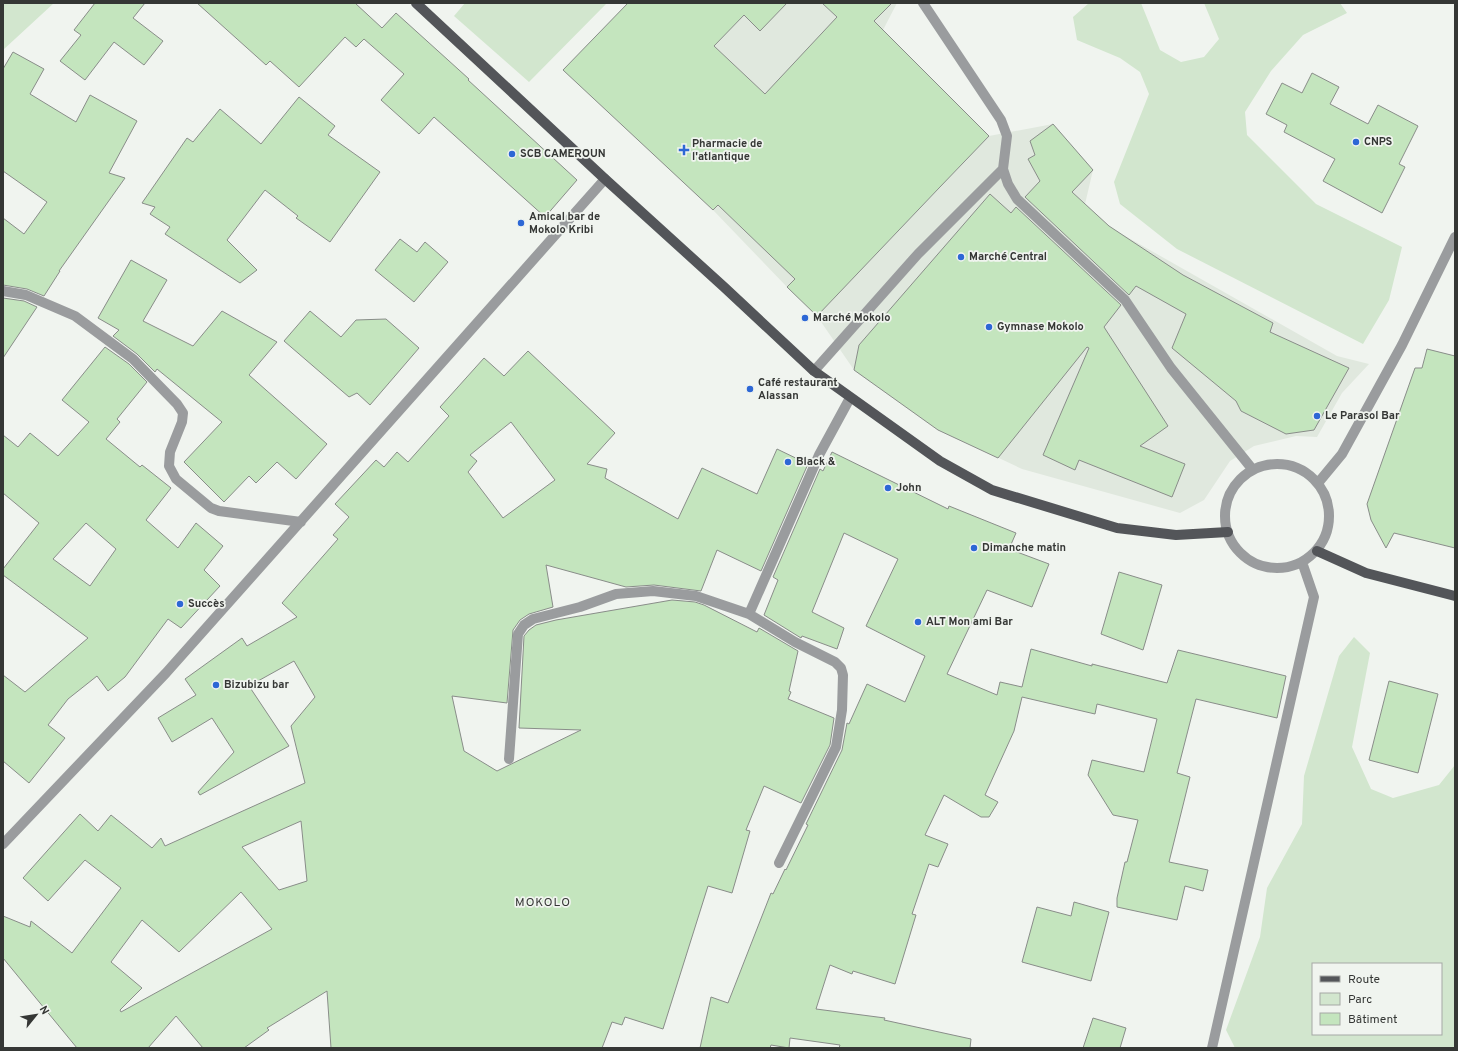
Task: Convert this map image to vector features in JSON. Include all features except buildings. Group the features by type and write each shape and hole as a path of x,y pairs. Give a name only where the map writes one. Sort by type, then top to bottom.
{"main road":[{"path":"416,3 605,180 724,287 814,371 940,461 992,490 1117,528 1176,536 1228,532"},
{"path":"1317,551 1366,573 1455,596"}],"street":[{"path":"923,3 1001,120 1007,136 1003,170 1016,199 1125,300 1170,368 1253,470"},
{"path":"814,371 918,254 1003,170"},
{"path":"3,844 166,673 605,180"},
{"path":"1318,483 1346,447 1402,345 1455,237"},
{"path":"3,291 26,295 74,316 133,359 177,404 183,413 182,422 170,452 168,466 176,479 211,508 218,511 301,522"},
{"path":"749,614 819,455 850,398"},
{"path":"1281,464 1295,467 1307,473 1318,483 1326,499 1330,518 1326,535 1317,551 1302,562 1285,568 1267,567 1250,560 1237,548 1228,532 1225,514 1229,496 1239,481 1253,470 1266,465 1281,464"},
{"path":"1212,1048 1286,727 1314,597 1302,562"},
{"path":"509,759 518,634 524,625 533,619 580,607 616,594 653,591 696,596 749,614 795,642 835,662 841,668 843,675 842,710 836,747 779,862"}],"shaded area":[{"name":"Marché Central","path":"628,3 897,3 883,30 989,136 1053,124 1093,170 1085,204 1111,228 1337,356 1369,364 1342,393 1317,437 1296,436 1254,446 1230,461 1204,500 1180,513 1022,469 939,430 854,370 817,316 713,210 563,70"}],"green space":[{"path":"3,3 54,3 3,50"},
{"path":"465,3 607,3 529,82 454,16"},
{"path":"1089,3 1141,3 1160,50 1181,62 1204,57 1219,39 1204,3 1340,3 1347,13 1303,35 1271,71 1245,112 1247,135 1316,204 1402,247 1389,300 1363,344 1177,249 1120,204 1114,182 1149,94 1140,72 1120,58 1077,40 1073,17"},
{"path":"1354,637 1370,653 1352,747 1371,789 1393,798 1439,785 1455,765 1455,1048 1235,1048 1226,1030 1260,937 1267,888 1302,824 1304,776 1339,656"}],"place":[{"name":"CNPS","path":"1356,142"},
{"name":"Pharmacie de l'atlantique","path":"684,150"},
{"name":"SCB CAMEROUN","path":"512,154"},
{"name":"Amical bar de Mokolo Kribi","path":"521,223"},
{"name":"Marché Central","path":"961,257"},
{"name":"Marché Mokolo","path":"805,318"},
{"name":"Gymnase Mokolo","path":"989,327"},
{"name":"Café restaurant Alassan","path":"750,389"},
{"name":"Le Parasol Bar","path":"1317,416"},
{"name":"Black &","path":"788,462"},
{"name":"John","path":"888,488"},
{"name":"Dimanche matin","path":"974,548"},
{"name":"Succès","path":"180,604"},
{"name":"ALT Mon ami Bar","path":"918,622"},
{"name":"Bizubizu bar","path":"216,685"}],"district":[{"name":"MOKOLO","path":"543,903"}]}
